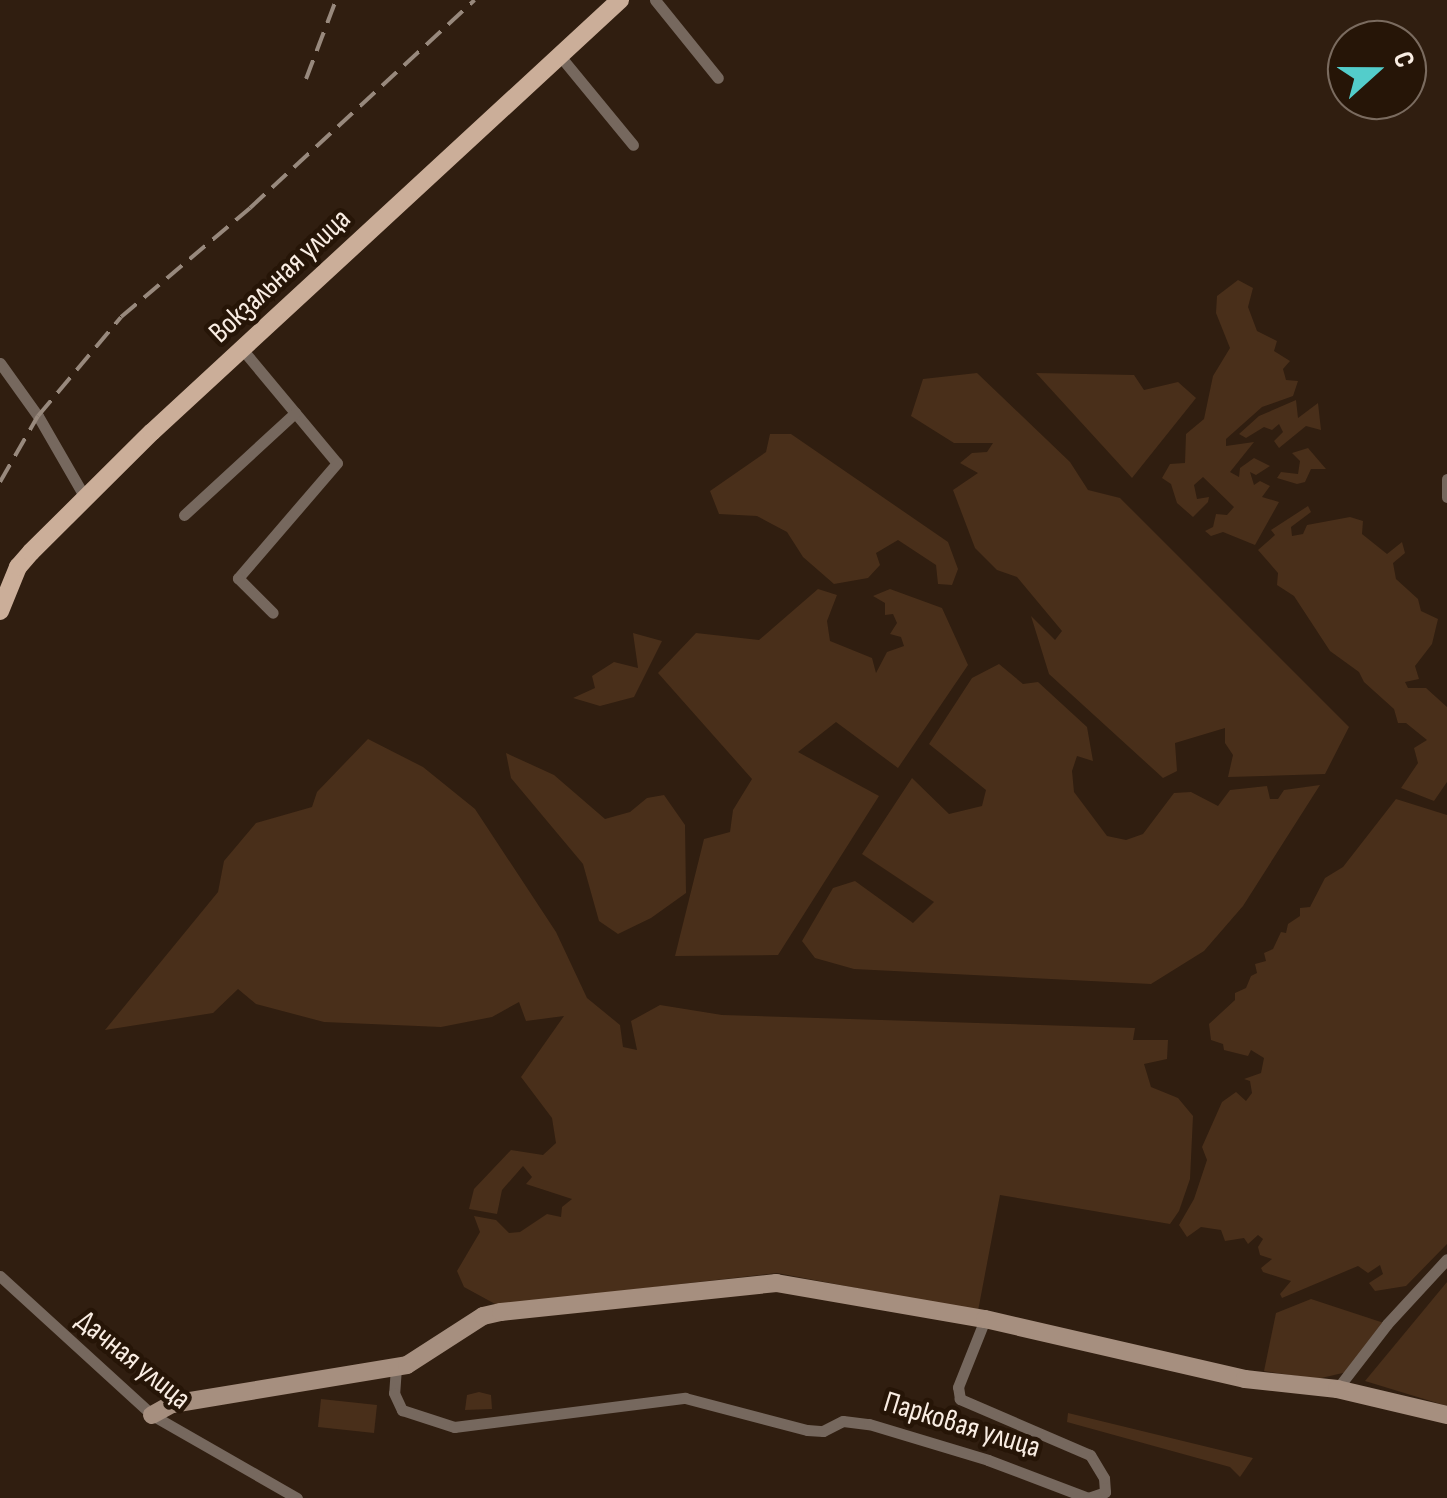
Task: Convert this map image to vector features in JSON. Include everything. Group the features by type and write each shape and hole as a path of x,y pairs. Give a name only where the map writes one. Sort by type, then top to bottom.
{"main road":[{"name":"Вокзальная улица","path":"0,612 18,567 86,499 242,349 620,0"}],"street":[{"path":"655,0 718,78"},
{"path":"560,56 633,145"},
{"path":"242,349 337,464 238,578 273,613"},
{"path":"0,363 38,416 86,499"},
{"path":"184,515 295,412"},
{"path":"1447,479 1447,497"},
{"path":"1337,1389 1387,1324 1447,1259"},
{"name":"Дачная улица","path":"0,1276 152,1415 298,1498"},
{"path":"152,1415 172,1404 396,1367 483,1316 746,1285 815,1288 985,1320 1245,1379 1337,1389 1447,1414"},
{"name":"Парковая улица","path":"396,1367 394,1392 402,1410 454,1427 685,1398 807,1430 822,1431 844,1421 869,1424 988,1460 1088,1498 1105,1492 1104,1478 1090,1455 960,1400 958,1387 985,1320"}],"shaded area":[{"path":"1238,280 1253,288 1248,307 1257,331 1277,341 1274,351 1290,361 1283,369 1286,380 1298,381 1293,396 1262,407 1226,439 1226,446 1254,442 1230,472 1239,477 1240,468 1254,458 1270,466 1256,475 1250,472 1254,485 1260,481 1270,486 1262,497 1279,502 1255,545 1223,532 1211,536 1205,531 1213,527 1216,514 1227,515 1234,507 1203,477 1194,485 1197,499 1209,497 1208,502 1193,517 1177,503 1171,484 1162,478 1170,464 1185,463 1186,434 1204,419 1213,376 1230,348 1216,313 1217,296"},
{"path":"977,373 1070,462 1088,490 1120,498 1349,727 1325,774 1228,777 1233,755 1225,743 1225,728 1175,743 1177,771 1163,778 1049,674 1031,616 1055,640 1062,631 1017,577 997,570 975,548 953,490 978,473 960,463 972,453 987,452 993,443 954,443 911,416 923,379"},
{"path":"1036,373 1134,375 1144,390 1178,382 1196,398 1132,478"},
{"path":"1296,400 1298,418 1318,403 1321,430 1306,426 1279,448 1274,441 1283,432 1279,424 1272,430 1264,427 1246,438 1239,434 1259,416"},
{"path":"770,434 791,434 948,542 958,569 952,585 938,584 936,565 898,540 876,553 880,565 868,578 834,584 803,557 787,532 757,516 719,514 710,491 766,452"},
{"path":"1308,448 1326,469 1311,469 1305,482 1297,484 1277,478 1281,472 1298,474 1300,461 1292,453"},
{"path":"1308,506 1311,512 1291,527 1292,536 1303,534 1307,525 1350,517 1363,521 1362,534 1387,554 1402,542 1405,553 1393,563 1396,579 1418,599 1421,611 1438,619 1432,644 1415,666 1419,679 1405,682 1408,688 1426,688 1447,707 1447,782 1434,801 1401,788 1418,763 1414,748 1427,740 1406,723 1398,723 1394,709 1364,682 1359,672 1330,651 1294,596 1277,585 1278,573 1258,550 1275,535 1271,530"},
{"path":"818,589 837,595 827,621 830,641 872,658 876,673 887,652 904,646 901,637 890,634 897,623 893,614 885,615 885,603 873,596 890,589 942,608 968,665 898,768 836,722 798,752 879,796 778,955 675,956 704,839 730,832 733,810 752,779 658,673 696,633 759,640"},
{"path":"633,633 662,641 634,697 600,706 573,698 595,688 592,676 614,662 638,668"},
{"path":"999,664 1023,684 1038,682 1087,727 1093,761 1077,756 1072,771 1074,792 1107,836 1126,840 1143,834 1174,793 1191,792 1218,806 1230,790 1267,786 1270,799 1278,799 1284,790 1320,785 1243,906 1204,951 1151,984 854,969 815,958 802,941 833,888 855,881 913,923 934,902 862,854 912,778 949,814 982,806 986,790 929,744 972,678"},
{"path":"368,739 423,767 475,809 556,932 587,998 620,1025 623,1047 637,1050 631,1021 660,1005 722,1015 1135,1028 1133,1040 1168,1040 1167,1059 1144,1064 1151,1087 1178,1098 1193,1116 1190,1179 1179,1211 1170,1224 1000,1195 978,1311 777,1273 497,1305 464,1287 457,1271 480,1232 474,1216 496,1220 509,1233 520,1232 547,1214 561,1217 562,1207 572,1199 526,1184 532,1177 523,1166 502,1190 497,1214 469,1209 474,1189 511,1150 543,1155 556,1143 552,1118 521,1077 564,1016 526,1021 519,1002 492,1017 441,1027 324,1022 256,1004 238,989 213,1013 105,1030 218,892 224,861 256,823 312,807 317,792"},
{"path":"506,753 554,775 605,819 630,812 647,798 664,795 685,825 686,893 651,918 618,934 599,921 583,864 511,778"},
{"path":"1396,799 1447,815 1447,1244 1406,1286 1375,1291 1369,1283 1383,1274 1380,1265 1368,1273 1358,1266 1282,1298 1280,1294 1291,1281 1263,1272 1261,1268 1272,1259 1260,1255 1258,1247 1263,1239 1258,1235 1248,1244 1244,1238 1225,1241 1221,1230 1201,1227 1187,1237 1179,1225 1194,1199 1207,1160 1202,1147 1222,1102 1236,1092 1246,1101 1252,1093 1250,1081 1244,1079 1261,1073 1264,1058 1251,1050 1248,1056 1224,1050 1223,1044 1211,1040 1209,1024 1235,1000 1235,993 1246,988 1251,976 1257,973 1255,964 1266,961 1264,953 1273,949 1281,932 1286,933 1288,924 1300,916 1300,908 1310,907 1325,878 1343,867"},
{"path":"1447,1282 1447,1406 1365,1381"},
{"path":"1311,1299 1387,1324 1347,1372 1317,1379 1264,1371 1276,1313"},
{"path":"467,1395 491,1395 492,1409 465,1410"},
{"path":"321,1399 377,1405 374,1433 318,1427"},
{"path":"1068,1413 1253,1458 1240,1477 1230,1467 1067,1422"}],"railway":[{"path":"306,79 336,0"},
{"path":"0,482 38,416 121,317 250,208 475,0"}]}
